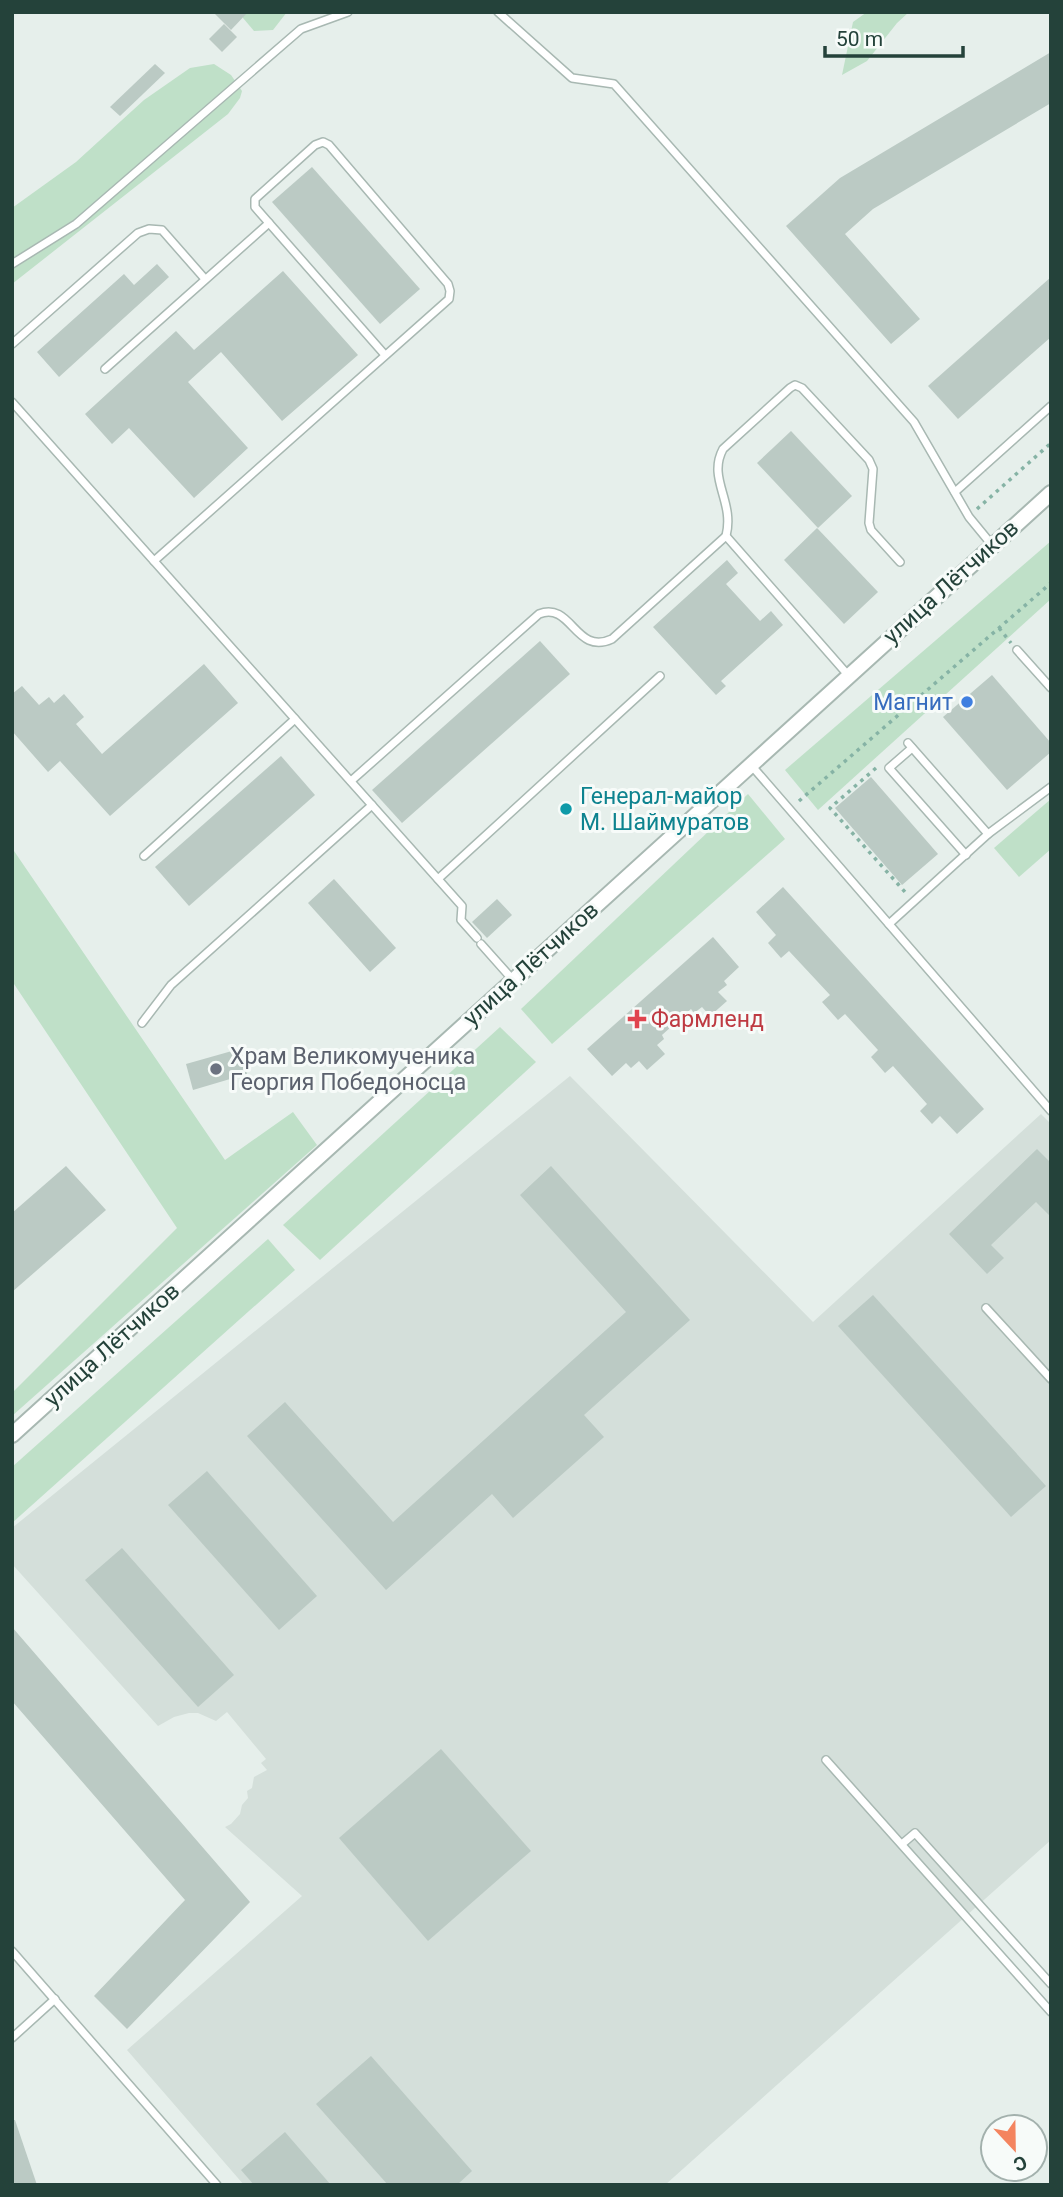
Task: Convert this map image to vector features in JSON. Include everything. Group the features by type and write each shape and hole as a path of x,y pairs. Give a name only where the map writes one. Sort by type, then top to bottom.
{"street":[{"name":"улица Лётчиков","path":"12,1435 1051,493"}],"lane":[{"path":"12,264 75,223 300,29 348,12"},
{"path":"498,12 572,78 614,84 914,422 969,517 992,545"},
{"path":"154,561 449,299 448,284 329,145 323,142 315,145 255,199 256,207 385,355"},
{"path":"105,369 269,223"},
{"path":"12,344 138,233 149,229 162,230 205,279"},
{"path":"351,781 539,614 548,610 556,612 590,642 601,644 612,639 726,537 729,515 716,469 718,458 723,449 795,385 802,388 869,460 873,468 869,523 871,530 900,562"},
{"path":"12,402 462,906 461,920 513,980"},
{"path":"955,492 1051,406"},
{"path":"726,537 848,676"},
{"path":"1017,650 1051,688"},
{"path":"438,879 660,676"},
{"path":"144,856 295,719"},
{"path":"966,855 889,768 910,745 988,835"},
{"path":"750,765 1051,1111"},
{"path":"889,924 988,835 1051,787"},
{"path":"142,1023 172,985 372,805"},
{"path":"986,1308 1051,1379"},
{"path":"826,1760 1051,2012"},
{"path":"902,1844 915,1833 1051,1984"},
{"path":"12,1951 217,2185"},
{"path":"12,2038 55,2000"}],"path":[{"path":"969,517 1051,443"},
{"path":"789,809 1051,583"},
{"path":"999,628 1017,650"},
{"path":"889,768 882,774 876,768 830,808 905,892"}],"shaded area":[{"path":"570,1076 813,1322 1041,1114 1051,1124 1051,1840 665,2185 244,2185 127,2050 302,1896 225,1827 240,1814 254,1777 267,1770 261,1763 266,1759 227,1712 216,1721 198,1713 189,1713 174,1717 158,1726 12,1564 12,1528"}],"green space":[{"path":"243,12 287,12 273,30 254,31 243,18"},
{"path":"867,12 909,12 867,61 842,75 853,22"},
{"path":"214,64 231,75 242,91 228,114 12,284 12,208 76,162 144,100 190,68"},
{"path":"1051,541 1051,599 818,810 785,770"},
{"path":"748,794 785,839 552,1044 521,1009"},
{"path":"1051,799 1051,849 1019,877 994,848"},
{"path":"12,848 225,1160 293,1112 317,1145 12,1416 12,1393 177,1228 12,981"},
{"path":"500,1027 536,1062 320,1260 283,1225"},
{"path":"268,1239 295,1270 12,1523 12,1467"}],"building":[{"path":"213,12 248,12 231,30"},
{"path":"224,24 237,37 222,52 209,39"},
{"path":"1051,52 1051,103 873,209 845,234 920,319 891,344 786,226 840,178"},
{"path":"155,64 165,73 120,116 110,107"},
{"path":"312,167 420,289 380,324 272,202"},
{"path":"157,264 169,277 59,377 37,352 124,274 134,285"},
{"path":"283,271 358,355 282,421 221,352 188,382 248,448 194,498 129,428 112,444 85,414 176,331 194,350"},
{"path":"1051,277 1051,337 958,419 928,386"},
{"path":"791,431 852,496 818,528 757,463"},
{"path":"817,528 878,592 844,624 784,560"},
{"path":"727,560 738,573 726,584 760,621 771,611 783,625 721,681 726,686 716,695 653,627"},
{"path":"540,641 570,674 402,823 372,790"},
{"path":"204,664 238,703 110,816 60,761 48,772 12,731 12,694 22,686 39,705 49,697 54,703 64,694 84,717 76,724 102,754"},
{"path":"992,675 1051,743 1051,752 1007,790 943,717"},
{"path":"281,756 315,795 189,906 155,867"},
{"path":"871,777 938,854 902,885 835,808"},
{"path":"334,879 396,948 370,972 308,903"},
{"path":"783,887 984,1109 957,1134 940,1116 932,1124 920,1111 927,1104 893,1066 885,1073 871,1057 878,1050 845,1014 838,1020 822,1002 830,995 789,951 781,958 768,943 776,935 756,912"},
{"path":"497,899 512,915 487,938 472,922"},
{"path":"713,937 739,967 724,981 727,985 718,992 727,1001 710,1016 702,1007 694,1013 691,1009 662,1035 664,1039 657,1045 665,1054 647,1070 639,1061 631,1068 626,1063 612,1076 587,1049"},
{"name":"Храм Великомученика Георгия Победоносца","path":"239,1049 247,1074 193,1090 186,1064"},
{"path":"1037,1149 1051,1163 1051,1217 1036,1202 991,1245 1004,1258 987,1274 949,1234"},
{"path":"66,1166 106,1210 12,1292 12,1213"},
{"path":"551,1166 690,1320 584,1415 604,1437 513,1518 492,1494 386,1590 247,1436 285,1402 393,1522 626,1312 520,1195"},
{"path":"873,1295 1046,1486 1011,1517 838,1326"},
{"path":"207,1471 317,1596 279,1630 168,1505"},
{"path":"122,1548 234,1675 198,1707 85,1580"},
{"path":"12,1627 250,1902 127,2029 94,1996 185,1900 12,1701"},
{"path":"441,1749 531,1851 428,1941 339,1838"},
{"path":"371,2056 472,2171 457,2185 388,2185 316,2104"},
{"path":"12,2120 15,2120 37,2185 12,2185"},
{"path":"285,2132 331,2185 254,2185 241,2170"}],"place":[{"name":"Магнит","path":"967,702"},
{"name":"Генерал-майор М. Шаймуратов","path":"566,809"},
{"name":"Фармленд","path":"637,1019"},
{"name":"Храм Великомученика Георгия Победоносца","path":"216,1069"}]}
